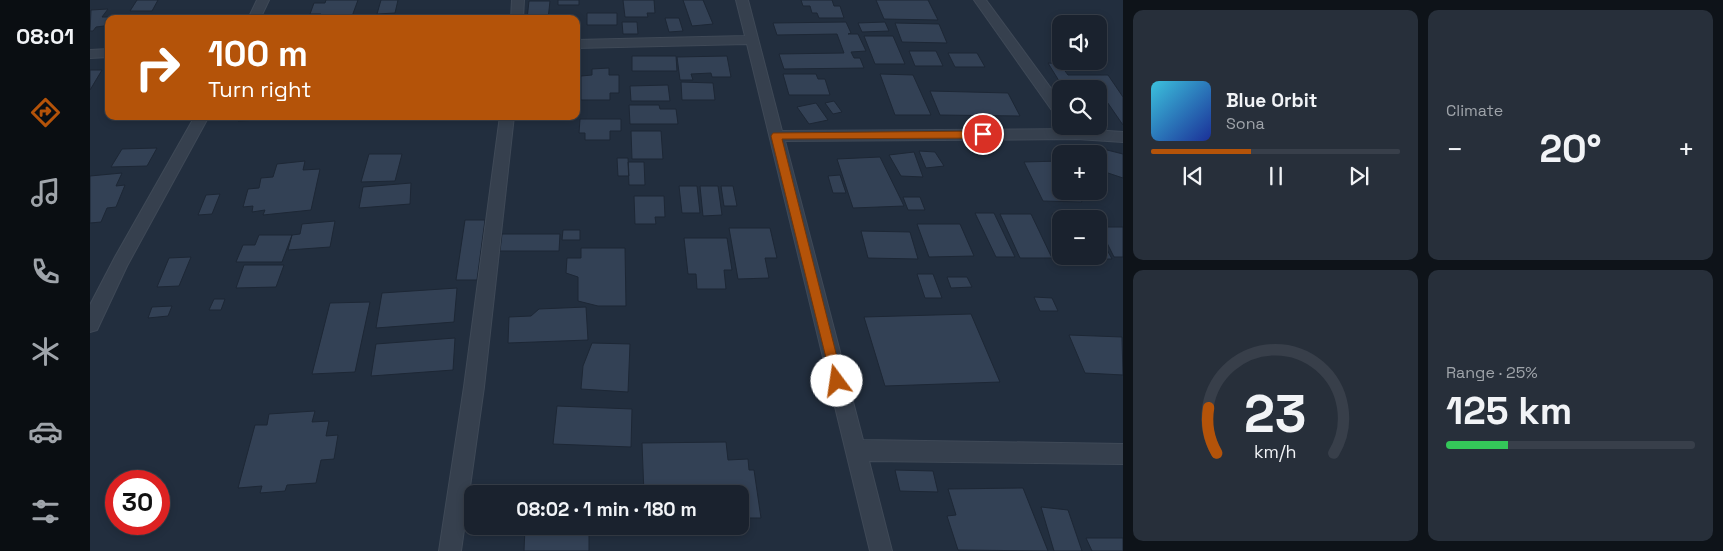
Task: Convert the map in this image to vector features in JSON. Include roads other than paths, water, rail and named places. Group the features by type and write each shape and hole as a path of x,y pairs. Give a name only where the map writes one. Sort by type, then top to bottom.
{"street":[{"path":"256,15 263,0"},
{"path":"517,15 518,0"},
{"path":"742,0 881,551"},
{"path":"980,0 1052,100"},
{"path":"580,44 752,40"},
{"path":"90,54 105,53"},
{"path":"90,324 121,262 200,120"},
{"path":"450,551 474,387 507,120"},
{"path":"776,136 1052,130"},
{"path":"1107,135 1123,137"},
{"path":"854,450 1123,454"}]}
